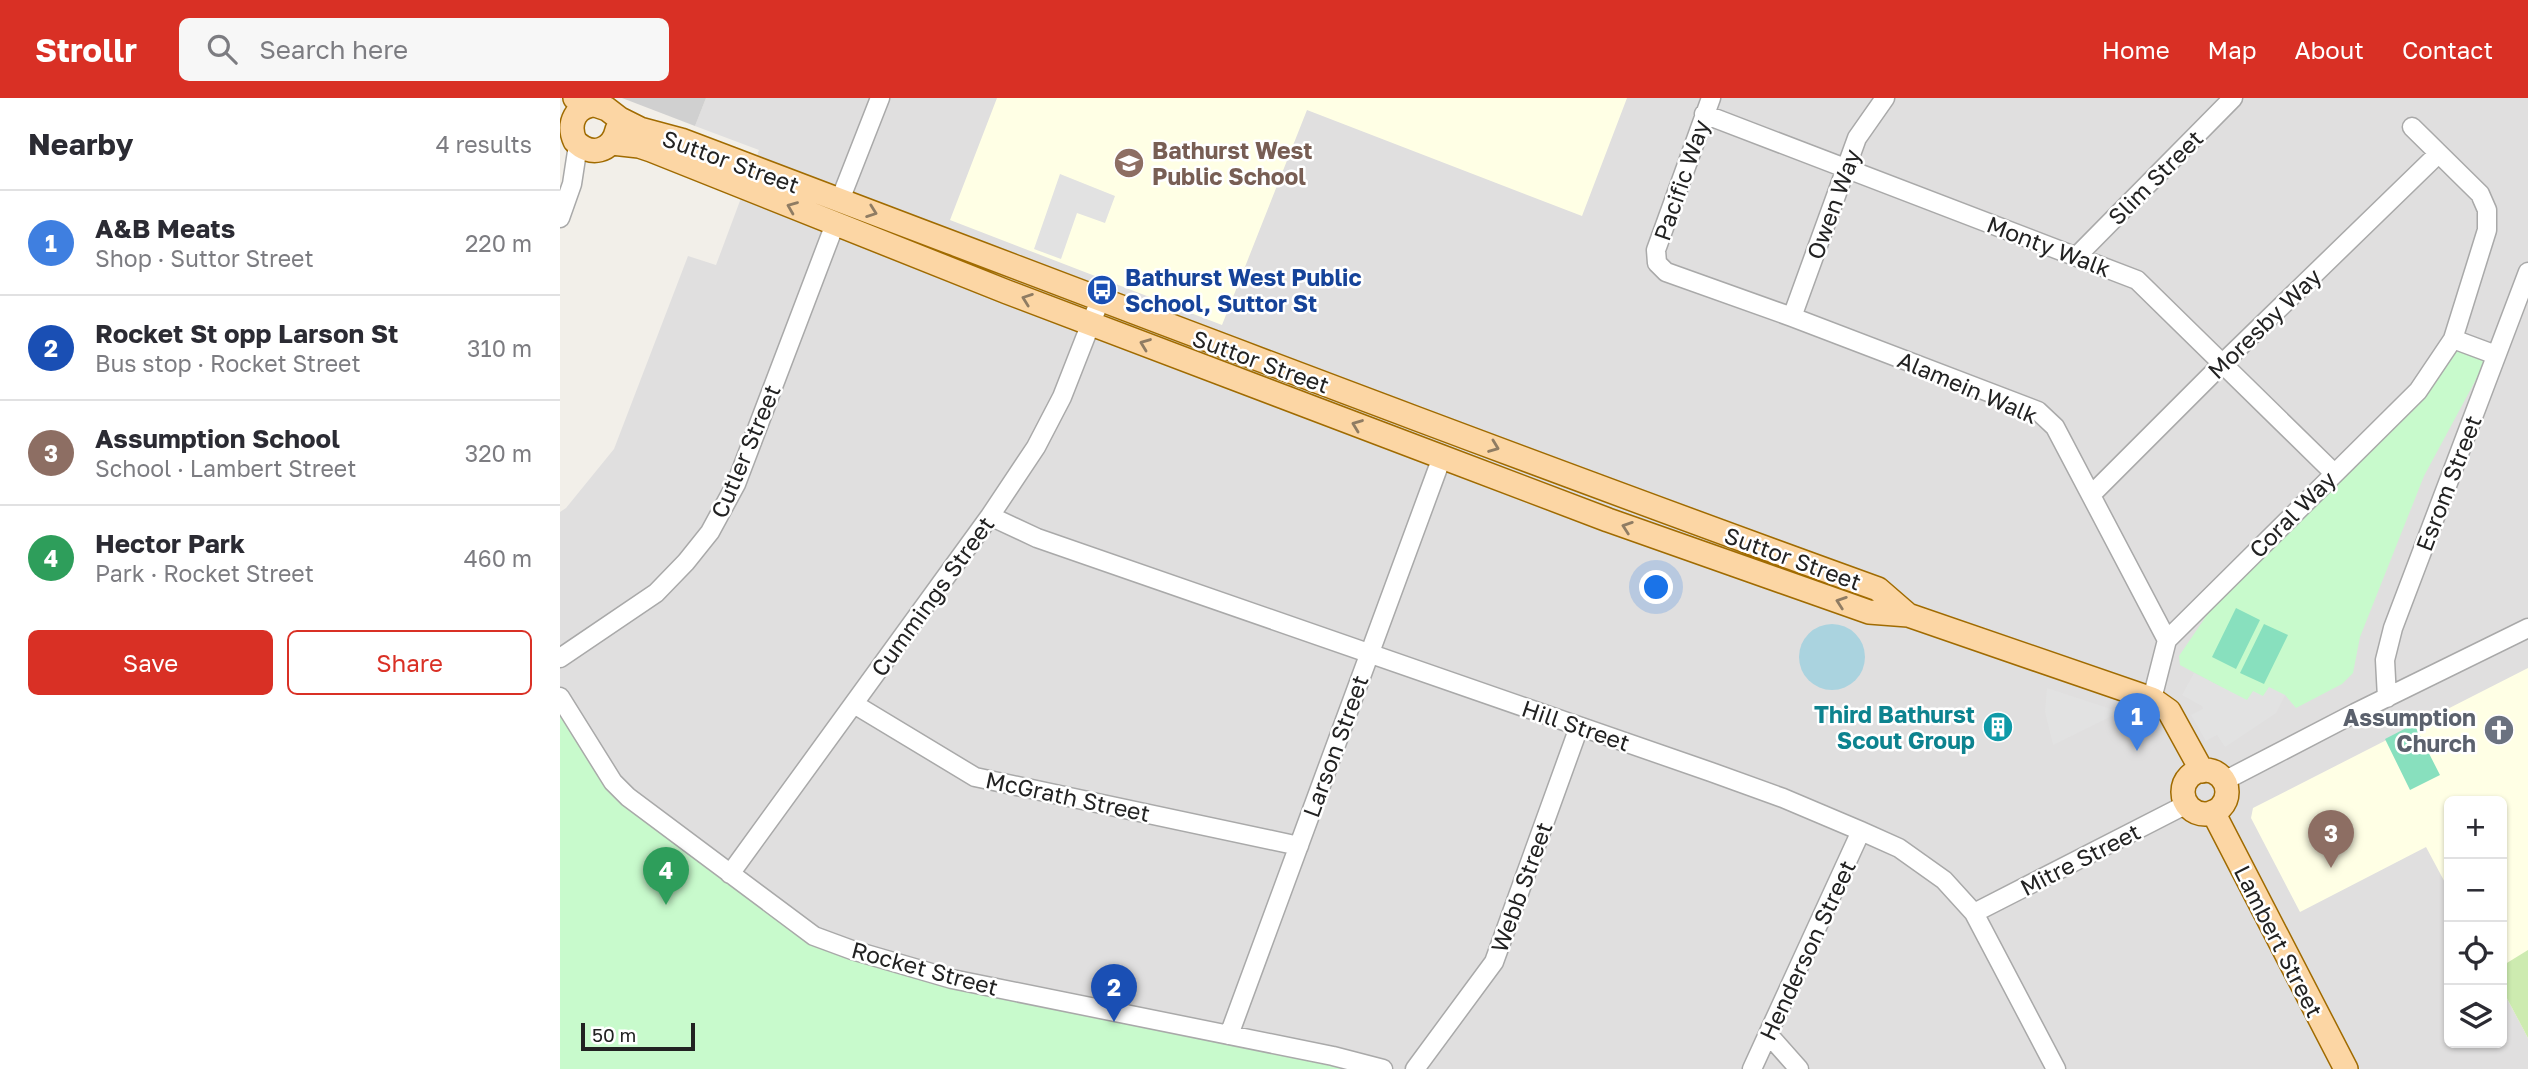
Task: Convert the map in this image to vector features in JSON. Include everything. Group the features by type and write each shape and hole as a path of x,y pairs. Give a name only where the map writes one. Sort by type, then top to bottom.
{"main road":[{"path":"590,105 594,105 617,127 583,137 579,110 590,105"},
{"name":"Suttor Street","path":"594,105 640,129 681,140 1100,300 1878,589 1908,615"},
{"name":"Suttor Street","path":"583,137 651,150 1091,323 1608,520 1869,612 1908,615 2152,699 2169,711 2196,773"},
{"path":"2215,772 2224,781 2227,788 2224,802 2213,812 2199,813 2187,804 2184,786 2196,773 2215,772"},
{"name":"Lambert Street","path":"2213,812 2346,1069"}],"street":[{"path":"840,200 880,98"},
{"name":"Owen Way","path":"1792,317 1857,138 1885,98"},
{"name":"Slim Street","path":"2077,256 2234,98"},
{"name":"Monty Walk","path":"1707,106 1846,168 2137,280 2334,473"},
{"name":"Pacific Way","path":"1657,263 1656,250 1707,106"},
{"name":"Coral Way","path":"2167,640 2418,391 2453,339 2487,230 2487,210 2480,194 2412,127"},
{"path":"560,218 572,184 583,137"},
{"name":"Moresby Way","path":"2092,494 2438,154"},
{"name":"Cutler Street","path":"560,658 656,593 710,532 736,484 835,224"},
{"name":"Alamein Walk","path":"1657,263 1666,272 2038,411 2055,427 2167,640"},
{"name":"Esrom Street","path":"2387,698 2385,660 2388,645 2528,272"},
{"name":"Cummings Street","path":"730,874 990,516 1036,447 1056,410 1100,300"},
{"path":"2453,339 2496,355"},
{"name":"Larson Street","path":"1229,1035 1442,457"},
{"name":"Hill Street","path":"990,516 1037,538 1783,798 1899,848 1944,880 1974,913 2056,1069"},
{"path":"2224,781 2528,628"},
{"path":"2152,699 2167,640"},
{"name":"Rocket Street","path":"560,697 614,782 628,797 814,936 952,979 1383,1069"},
{"name":"McGrath Street","path":"854,704 975,777 1299,846"},
{"name":"Webb Street","path":"1415,1069 1494,962 1579,727"},
{"name":"Mitre Street","path":"1974,913 2187,804"},
{"name":"Henderson Street","path":"1752,1069 1861,831"},
{"path":"1768,1034 1799,1069"}],"shaded area":[{"path":"622,98 706,98 695,126"},
{"path":"706,98 2528,98 2528,1069 1383,1069 952,979 814,936 628,797 560,697 560,512 614,449 688,256 716,265 759,150 695,126"},
{"name":"Bathurst West Public School","path":"997,98 1627,98 1582,216 1307,110 1222,325 950,220"},
{"path":"1060,174 1115,196 1105,223 1077,213 1061,259 1034,249"},
{"path":"2528,668 2528,1038 2507,998 2507,796 2444,796 2444,881 2426,847 2300,912 2251,818 2253,808"},
{"path":"2194,673 2247,700 2253,691 2263,696 2269,687 2285,695 2276,713 2225,747 2217,735 2206,741 2191,715 2203,709 2202,706 2182,695"},
{"path":"2047,688 2120,712 2053,745 2045,712"}],"green space":[{"path":"2449,346 2487,359 2424,476 2360,637 2353,673 2342,684 2296,708 2285,695 2263,696 2247,701 2180,665 2179,656 2211,609"},
{"path":"2236,608 2260,620 2236,669 2212,657"},
{"path":"2264,624 2288,635 2264,684 2240,673"},
{"path":"560,697 613,782 730,874 852,950 1383,1069 560,1069"},
{"path":"2414,724 2440,775 2410,790 2385,739"},
{"path":"2528,950 2528,1038 2507,998 2507,963"}],"water":[{"path":"1838,624 1856,633 1863,644 1863,670 1856,681 1845,688 1826,690 1808,681 1801,670 1799,651 1808,633 1819,626"}],"place":[{"name":"Bathurst West Public School","path":"1129,163"},
{"name":"Bathurst West Public School, Suttor St","path":"1102,290"},
{"name":"Third Bathurst Scout Group","path":"1998,727"},
{"name":"Assumption Church","path":"2499,730"},
{"name":"A&B Meats","path":"2137,751"},
{"name":"Assumption School","path":"2331,868"},
{"name":"Hector Park","path":"666,905"},
{"name":"Rocket St opp Larson St","path":"1114,1022"}]}
